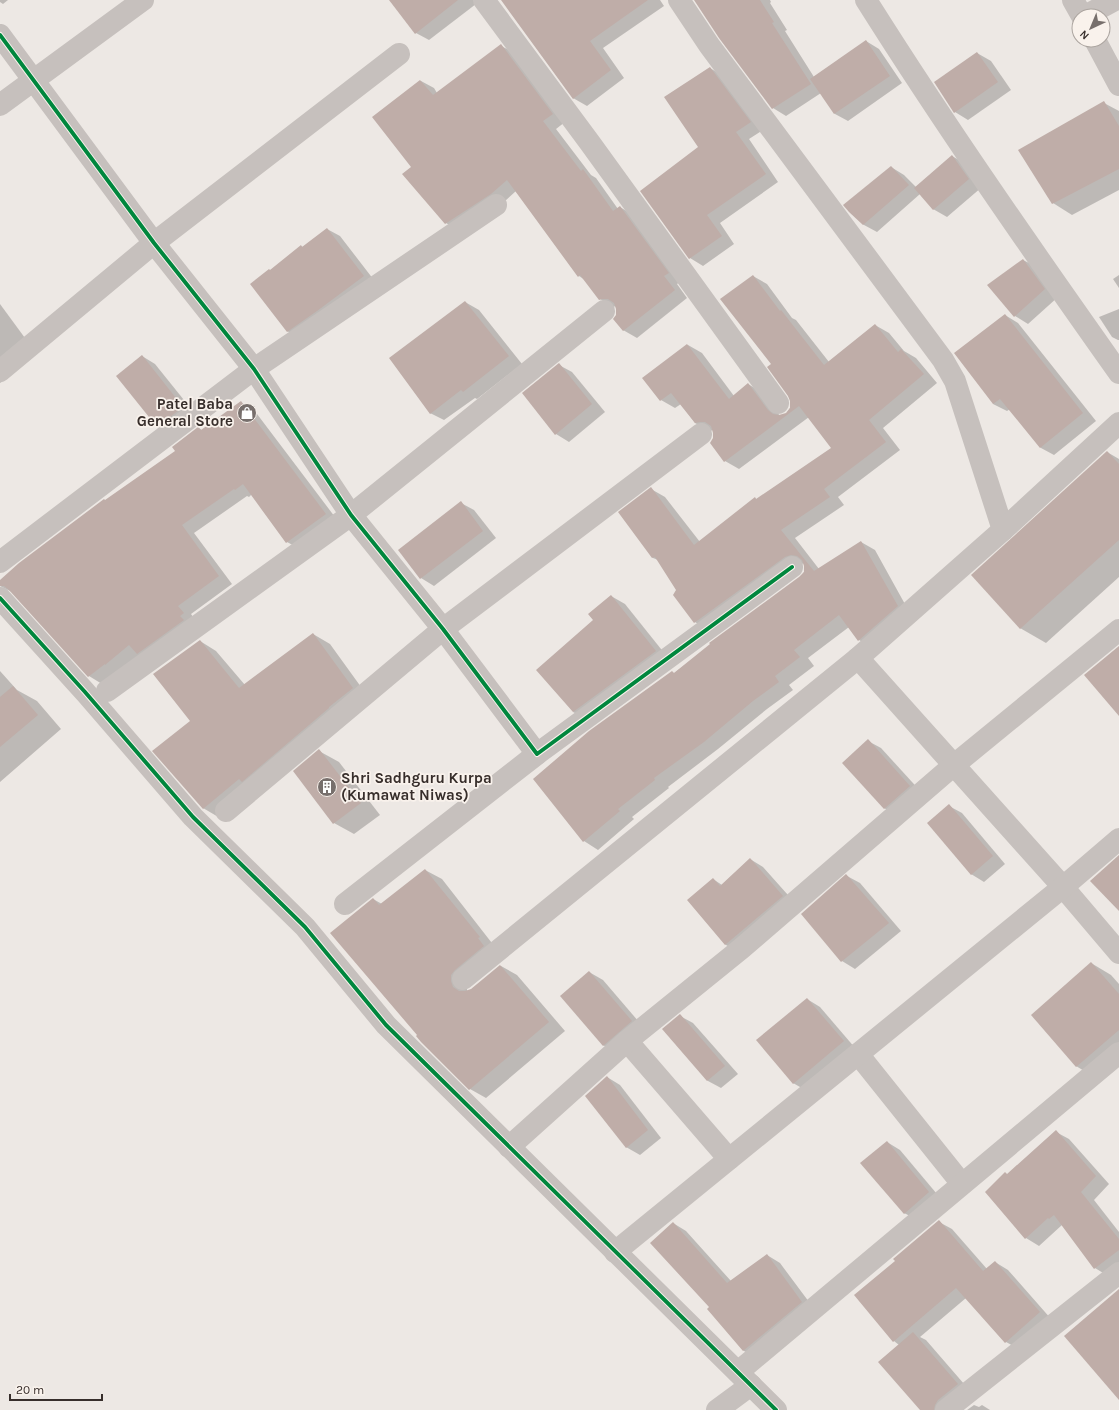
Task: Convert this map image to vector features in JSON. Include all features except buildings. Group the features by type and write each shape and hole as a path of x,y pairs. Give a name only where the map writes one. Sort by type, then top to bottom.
{"street":[{"path":"0,105 143,0"},
{"path":"484,0 595,150 778,403"},
{"path":"679,0 709,45 943,360 955,381 1003,530"},
{"path":"866,0 918,82 1119,373"},
{"path":"1100,8 1114,0"},
{"path":"0,35 154,243 254,369 351,515 443,629 537,754"},
{"path":"1099,48 1119,85"},
{"path":"0,371 154,243 399,54"},
{"path":"0,562 254,369 496,205"},
{"path":"107,691 351,515 604,311"},
{"path":"463,979 858,658 1003,530 1119,423"},
{"path":"226,811 443,629 701,434"},
{"path":"344,904 537,754 792,567"},
{"path":"0,598 85,692 193,817 305,927 386,1024 776,1410"},
{"path":"509,1147 627,1041 742,948 954,765 1119,630"},
{"path":"858,658 1063,887 1119,953"},
{"path":"616,1252 1063,887 1119,839"},
{"path":"627,1041 729,1159"},
{"path":"717,1410 744,1379 962,1184 1119,1052"},
{"path":"858,1054 962,1184"},
{"path":"946,1410 1119,1273"}],"cycle path":[{"path":"0,35 154,243 254,369 351,515 443,629 537,754 792,567"},
{"path":"0,598 85,692 193,817 305,927 386,1025 776,1410"}],"place":[{"name":"Patel Baba General Store","path":"247,413"},
{"name":"Shri Sadhguru Kurpa (Kumawat Niwas)","path":"327,787"}]}
